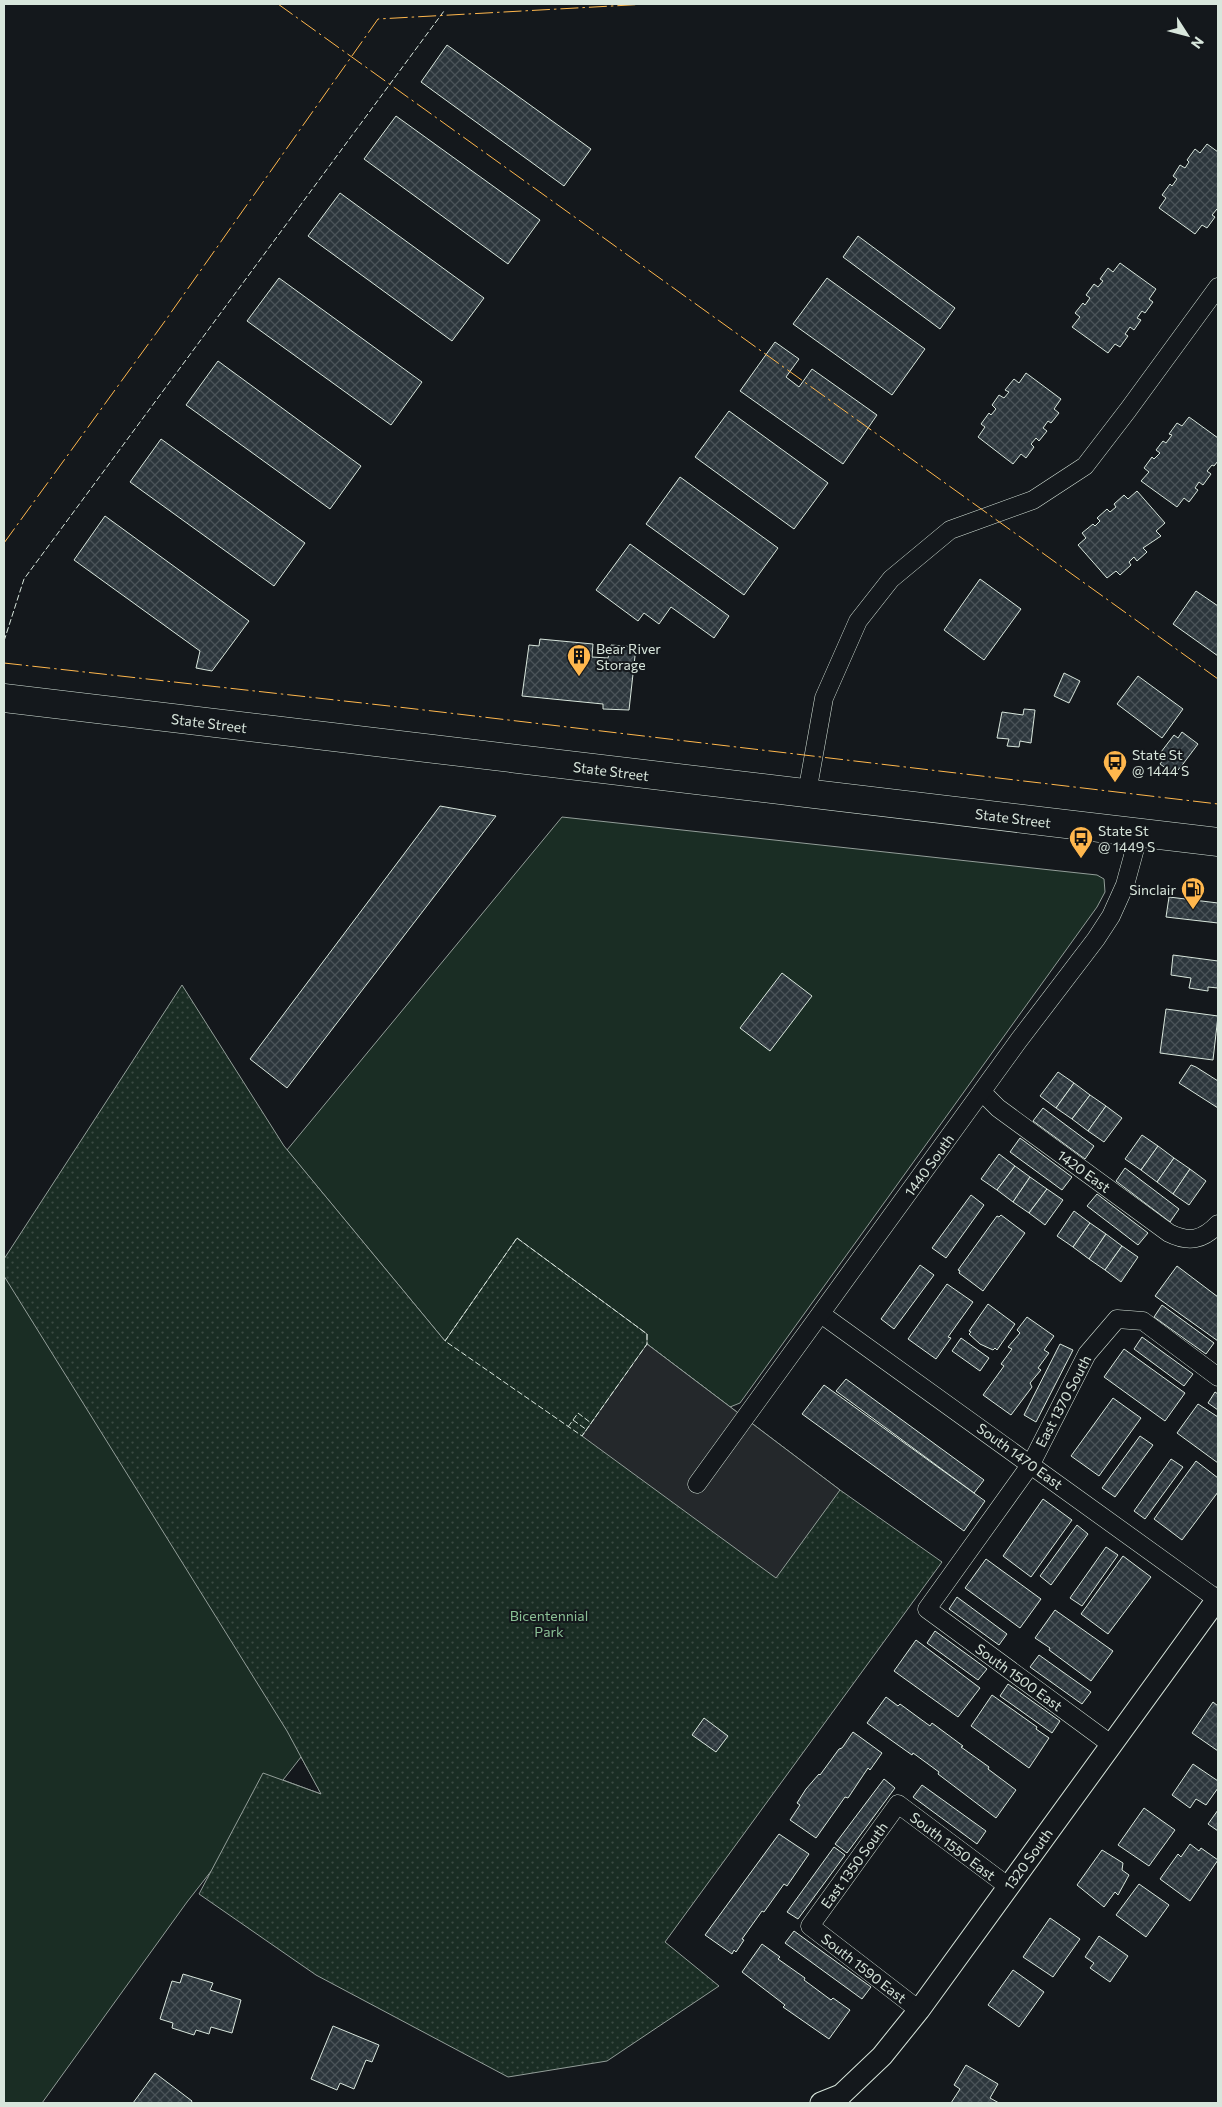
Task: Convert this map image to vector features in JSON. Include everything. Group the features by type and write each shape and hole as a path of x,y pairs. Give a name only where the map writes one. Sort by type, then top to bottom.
{"main road":[{"name":"State Street","path":"4,698 1218,842"}],"street":[{"path":"807,793 824,698 858,621 890,579 950,530 1033,500 1084,466 1128,410 1218,286"},
{"name":"1440 South","path":"697,1484 1111,916 1129,873 1139,834"},
{"name":"1420 East","path":"982,1092 998,1108 1169,1233 1185,1240 1193,1240 1202,1238 1218,1224"},
{"name":"South 1470 East","path":"821,1314 1218,1599"},
{"name":"East 1370 South","path":"927,1609 1031,1464 1087,1354 1117,1319 1143,1321 1218,1377"},
{"name":"1320 South","path":"821,2103 841,2095 882,2056 919,2010 1218,1599"},
{"name":"South 1500 East","path":"927,1609 1112,1745"},
{"name":"South 1550 East","path":"898,1804 1009,1887"},
{"name":"East 1350 South","path":"810,1926 898,1804"},
{"name":"South 1590 East","path":"810,1926 919,2010"}],"green space":[{"path":"562,817 1097,875 1104,879 1105,892 1097,907 740,1403 730,1407 647,1344 445,1341 287,1150"},
{"name":"Bicentennial Park","path":"182,985 284,1146 445,1341 517,1238 647,1334 647,1344 840,1490 942,1562 665,1942 719,1986 607,2061 508,2077 316,1975 199,1894 263,1773 321,1794 287,1731 4,1276 4,1259"},
{"path":"4,1267 942,1562 248,1824 187,1902 42,2103 4,2103","holes":["301,1757 321,1793 283,1780"]}],"shaded area":[{"path":"647,1344 840,1490 776,1578 582,1436"}],"building":[{"path":"447,45 591,149 564,186 421,82"},
{"path":"396,116 540,220 508,264 364,159"},
{"path":"1207,144 1218,152 1218,210 1212,215 1215,217 1207,228 1202,225 1195,234 1159,208 1166,198 1162,195 1170,184 1172,186 1177,179 1173,176 1180,165 1185,168 1189,162 1187,160 1195,149 1200,153"},
{"path":"340,193 484,298 452,341 308,236"},
{"path":"858,236 955,308 940,329 843,257"},
{"path":"1120,263 1156,289 1149,299 1153,302 1145,313 1142,311 1137,318 1141,320 1134,330 1130,327 1125,334 1128,336 1120,347 1115,344 1108,353 1072,327 1080,317 1075,313 1090,298 1086,295 1094,284 1098,287 1103,281 1100,279 1108,268 1113,272"},
{"path":"279,278 422,382 391,425 247,321"},
{"path":"827,278 925,349 892,395 793,324"},
{"path":"775,342 799,359 786,377 799,387 812,369 877,415 843,464 740,391"},
{"path":"218,361 361,466 330,509 186,405"},
{"path":"1026,373 1061,399 1054,409 1059,413 1051,423 1048,421 1043,428 1047,431 1039,441 1036,438 1031,444 1034,447 1026,458 1021,454 1013,464 978,437 985,427 981,424 989,413 991,415 996,409 992,405 999,395 1004,398 1009,392 1005,390 1014,379 1019,383"},
{"path":"729,411 828,483 794,529 695,457"},
{"path":"1189,417 1218,438 1218,461 1207,471 1211,474 1203,485 1199,482 1195,488 1198,490 1189,502 1184,498 1177,507 1141,481 1149,472 1144,468 1152,457 1154,459 1160,453 1156,450 1163,441 1166,443 1172,435 1169,434 1177,423 1182,426"},
{"path":"161,439 305,543 274,586 130,482"},
{"path":"680,477 778,548 744,595 646,524"},
{"path":"1137,491 1165,523 1156,531 1161,536 1143,548 1147,552 1137,561 1134,557 1129,562 1131,565 1120,575 1116,571 1107,578 1078,545 1086,538 1082,533 1093,524 1095,526 1100,521 1097,518 1107,509 1110,512 1116,507 1114,504 1124,495 1128,499"},
{"path":"105,516 249,621 212,671 196,668 200,651 74,560"},
{"path":"630,544 729,616 714,638 671,607 659,624 644,613 638,621 596,590"},
{"path":"980,579 1021,609 984,660 944,630"},
{"path":"1196,591 1218,606 1218,656 1173,624"},
{"name":"Bear River Storage","path":"540,639 593,644 592,657 608,658 611,645 636,647 629,710 603,709 603,704 522,696 529,645 539,646"},
{"path":"1064,673 1080,681 1069,703 1054,696"},
{"path":"1138,676 1183,709 1162,738 1117,704"},
{"path":"1024,709 1035,710 1031,743 1020,741 1019,747 1007,746 1009,739 997,738 1002,712 1023,715"},
{"path":"1182,732 1198,744 1178,770 1174,767 1170,771 1160,764 1163,760 1158,756 1174,735 1178,738"},
{"path":"440,806 496,816 287,1088 250,1059"},
{"name":"Sinclair","path":"1169,897 1218,903 1218,923 1166,917"},
{"path":"1173,955 1218,961 1218,988 1208,987 1208,991 1189,988 1191,978 1171,975"},
{"path":"782,973 812,996 770,1051 740,1028"},
{"path":"1166,1009 1218,1016 1213,1060 1160,1053"},
{"path":"1191,1065 1218,1081 1218,1108 1179,1083"},
{"path":"1058,1072 1074,1083 1056,1108 1040,1096"},
{"path":"1074,1083 1090,1095 1072,1119 1056,1108"},
{"path":"1090,1095 1106,1106 1088,1131 1072,1119"},
{"path":"1106,1106 1122,1118 1104,1142 1088,1131"},
{"path":"1043,1108 1094,1146 1085,1159 1033,1121"},
{"path":"1142,1135 1158,1146 1141,1170 1125,1159"},
{"path":"1020,1138 1072,1177 1062,1190 1010,1152"},
{"path":"1158,1146 1174,1158 1157,1182 1141,1170"},
{"path":"999,1154 1015,1166 997,1190 981,1179"},
{"path":"1174,1158 1190,1169 1173,1194 1157,1182"},
{"path":"1015,1166 1030,1177 1013,1202 997,1190"},
{"path":"1125,1168 1179,1209 1170,1222 1116,1181"},
{"path":"1190,1169 1206,1181 1189,1205 1173,1194"},
{"path":"1030,1177 1047,1189 1029,1213 1013,1202"},
{"path":"1047,1189 1063,1200 1045,1225 1029,1213"},
{"path":"1097,1194 1148,1233 1138,1245 1087,1206"},
{"path":"971,1195 984,1205 946,1258 932,1248"},
{"path":"1074,1211 1090,1223 1073,1247 1057,1236"},
{"path":"1001,1215 1025,1233 983,1291 959,1273 960,1271 958,1270 997,1216"},
{"path":"1090,1223 1106,1234 1089,1259 1073,1247"},
{"path":"1106,1234 1122,1246 1105,1270 1089,1259"},
{"path":"1122,1246 1138,1257 1121,1282 1105,1270"},
{"path":"920,1265 934,1275 894,1329 881,1319"},
{"path":"1177,1266 1218,1297 1218,1341 1155,1296"},
{"path":"947,1284 973,1302 948,1337 951,1338 936,1359 908,1339"},
{"path":"988,1304 1015,1324 997,1350 980,1344 969,1334 971,1332 969,1331"},
{"path":"1162,1305 1214,1343 1206,1354 1154,1317"},
{"path":"1027,1317 1054,1336 1044,1350 1049,1353 1038,1368 1041,1370 1030,1383 1032,1387 1011,1415 983,1395 1004,1366 1001,1364 1012,1349 1008,1347 1020,1333 1017,1330"},
{"path":"1142,1337 1193,1374 1184,1386 1134,1349"},
{"path":"961,1338 989,1358 980,1371 952,1351"},
{"path":"1060,1344 1073,1350 1036,1422 1024,1415"},
{"path":"1124,1349 1185,1393 1165,1421 1104,1377"},
{"path":"846,1379 984,1480 974,1493 836,1391"},
{"path":"824,1385 985,1501 964,1531 802,1414"},
{"path":"1215,1392 1218,1394 1218,1410 1208,1403"},
{"path":"1113,1398 1141,1418 1099,1476 1071,1456"},
{"path":"1198,1404 1218,1417 1218,1463 1177,1433"},
{"path":"1140,1436 1153,1445 1115,1497 1102,1488"},
{"path":"1171,1459 1183,1467 1145,1519 1134,1511"},
{"path":"1196,1461 1218,1478 1218,1492 1182,1540 1154,1519"},
{"path":"1043,1499 1072,1520 1031,1577 1003,1556"},
{"path":"1077,1525 1088,1534 1051,1585 1040,1576"},
{"path":"1106,1547 1118,1555 1082,1606 1070,1598"},
{"path":"1123,1556 1151,1577 1108,1634 1081,1614"},
{"path":"986,1559 1041,1599 1020,1628 965,1588"},
{"path":"957,1597 1007,1634 999,1645 949,1609"},
{"path":"1055,1610 1113,1651 1091,1681 1035,1638"},
{"path":"935,1631 987,1669 978,1680 927,1643"},
{"path":"916,1640 980,1688 958,1717 894,1671"},
{"path":"1039,1655 1091,1692 1082,1704 1030,1667"},
{"path":"1008,1684 1060,1721 1052,1733 1000,1696"},
{"path":"992,1695 1037,1727 1036,1729 1049,1738 1029,1768 971,1726"},
{"path":"886,1697 898,1706 900,1704 930,1726 932,1723 1016,1790 996,1818 938,1774 939,1772 867,1723"},
{"path":"1213,1702 1218,1706 1218,1751 1192,1733"},
{"path":"704,1718 728,1736 716,1752 692,1735"},
{"path":"853,1732 882,1753 870,1770 868,1768 848,1798 845,1797 816,1838 790,1820 800,1805 797,1803 806,1789 820,1775"},
{"path":"1193,1764 1218,1781 1218,1788 1206,1805 1196,1799 1190,1808 1172,1795"},
{"path":"884,1779 895,1788 847,1853 835,1844"},
{"path":"922,1785 986,1831 977,1844 913,1797"},
{"path":"1144,1808 1175,1830 1149,1866 1118,1845"},
{"path":"1218,1810 1218,1831 1208,1824"},
{"path":"779,1834 809,1854 787,1886 784,1884 764,1912 762,1911 742,1939 744,1940 736,1952 734,1950 732,1954 705,1935"},
{"path":"1190,1844 1199,1851 1201,1848 1218,1860 1190,1901 1160,1879 1178,1854 1181,1857"},
{"path":"834,1847 845,1855 798,1919 787,1912"},
{"path":"1102,1850 1123,1863 1122,1870 1129,1875 1118,1895 1115,1892 1104,1907 1077,1885"},
{"path":"1139,1884 1169,1905 1146,1937 1116,1915"},
{"path":"1050,1918 1080,1939 1053,1977 1023,1957"},
{"path":"794,1931 871,1987 862,1999 785,1943"},
{"path":"1099,1936 1128,1956 1110,1982 1090,1968 1094,1963 1085,1957"},
{"path":"762,1944 780,1957 778,1959 805,1978 804,1980 831,2000 833,1998 850,2010 829,2039 783,2007 785,2005 742,1972"},
{"path":"1013,1970 1044,1992 1019,2027 988,2005"},
{"path":"183,1974 213,1983 210,1990 241,2000 232,2033 211,2027 209,2034 196,2030 194,2035 172,2028 173,2023 160,2019 172,1981 180,1983"},
{"path":"333,2026 379,2045 372,2062 366,2060 354,2089 340,2083 337,2090 311,2079"},
{"path":"966,2065 998,2084 990,2098 999,2103 951,2103 960,2089 954,2085"},
{"path":"155,2073 192,2101 191,2103 133,2103"}],"fence":[{"path":"4,641 24,579 444,11"},
{"path":"517,1238 647,1334 647,1344 582,1436 445,1341 517,1238"},
{"path":"568,1427 578,1413 591,1423"},
{"path":"573,1420 587,1430"}],"power":[{"path":"278,4 1218,679"},
{"path":"4,543 165,321 378,19 648,4"},
{"path":"4,663 407,708 1218,804"}],"place":[{"name":"Bear River Storage","path":"579,677"},
{"name":"State St @ 1444 S","path":"1115,783"},
{"name":"State St @ 1449 S","path":"1081,859"},
{"name":"Sinclair","path":"1193,910"}]}
